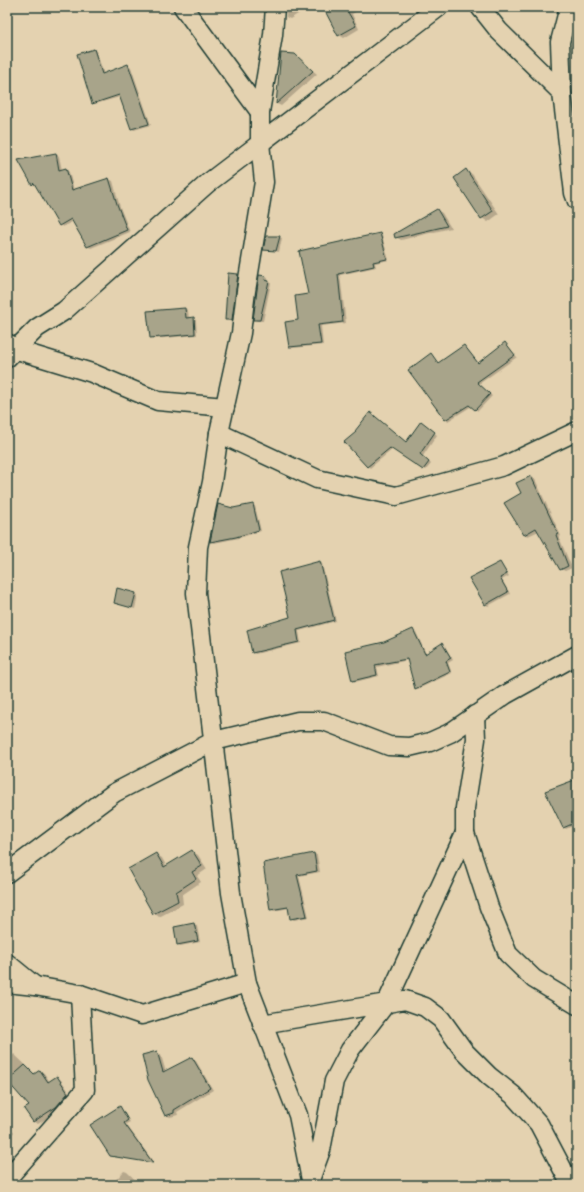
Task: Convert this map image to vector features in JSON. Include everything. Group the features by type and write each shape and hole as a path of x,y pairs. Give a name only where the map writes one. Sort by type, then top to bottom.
{"street":[{"path":"183,7 260,112"},
{"path":"275,7 273,35 260,112 260,144 264,182 246,291 241,333 219,433 212,482 198,547 196,593 231,893 247,983 298,1115 311,1181"},
{"path":"10,350 37,328 64,311 208,183 439,7"},
{"path":"480,7 499,31 562,93"},
{"path":"569,7 560,42 562,93 574,193 577,201"},
{"path":"10,350 92,373 158,401 225,407"},
{"path":"219,433 317,479 396,496 504,466 577,431"},
{"path":"7,873 114,793 214,741 298,722 324,721 390,746 409,747 430,742 450,733 511,691 577,654"},
{"path":"476,715 476,739 465,808 465,833 489,907 508,954 534,979 577,1005"},
{"path":"311,1181 321,1150 334,1081 350,1050 387,1002 465,833"},
{"path":"7,963 35,986"},
{"path":"7,983 35,986 80,994 142,1015 247,983"},
{"path":"7,1179 85,1090 80,994"},
{"path":"262,1024 406,1000 425,1007 441,1019 464,1051 489,1076 513,1095 539,1124 571,1185"}],"building":[{"path":"323,7 345,7 356,26 338,36"},
{"path":"94,49 102,74 128,64 149,124 131,129 119,95 92,104 77,54"},
{"path":"281,53 295,54 313,71 276,104"},
{"path":"56,153 59,170 66,168 72,190 109,178 127,230 87,247 71,219 59,226 34,183 32,185 18,160"},
{"path":"466,169 493,211 481,219 454,178"},
{"path":"437,209 447,226 395,238 394,234"},
{"path":"380,233 387,259 373,262 374,266 338,274 343,322 318,325 321,344 289,347 285,322 298,320 295,296 308,294 299,251"},
{"path":"266,236 280,236 276,251 263,250"},
{"path":"228,273 238,274 232,320 225,320"},
{"path":"259,275 266,276 265,280 269,281 260,320 253,320"},
{"path":"185,308 186,318 194,317 195,334 150,338 147,311"},
{"path":"505,342 515,355 477,382 490,394 475,410 469,405 445,420 408,370 431,353 438,363 464,345 478,363"},
{"path":"370,412 406,442 421,421 435,432 420,454 429,462 423,470 390,448 367,467 344,442 356,432 355,431"},
{"path":"531,476 558,534 556,535 568,566 560,570 536,528 524,535 504,503 521,493 516,483"},
{"path":"218,504 233,508 253,504 259,530 236,537 210,542"},
{"path":"320,561 334,620 297,630 299,642 252,653 247,630 290,617 279,572"},
{"path":"500,562 507,574 500,578 508,592 485,605 469,578"},
{"path":"117,588 136,593 132,608 114,603"},
{"path":"413,629 425,654 442,643 451,658 446,661 450,672 415,689 407,659 375,665 377,675 352,681 345,651 384,642"},
{"path":"577,779 577,822 563,828 545,791"},
{"path":"192,850 202,866 192,872 196,879 176,892 178,901 153,914 128,869 156,853 164,867"},
{"path":"314,853 317,871 297,875 307,916 290,919 288,907 270,910 263,863"},
{"path":"194,923 198,941 177,945 174,927"},
{"path":"157,1051 163,1072 192,1057 210,1088 174,1110 174,1113 165,1116 148,1080 142,1055"},
{"path":"25,1065 34,1074 40,1070 48,1082 57,1076 68,1093 56,1107 33,1122 24,1109 29,1106 7,1081"},
{"path":"120,1106 128,1120 124,1123 153,1163 110,1156 90,1125"}]}
